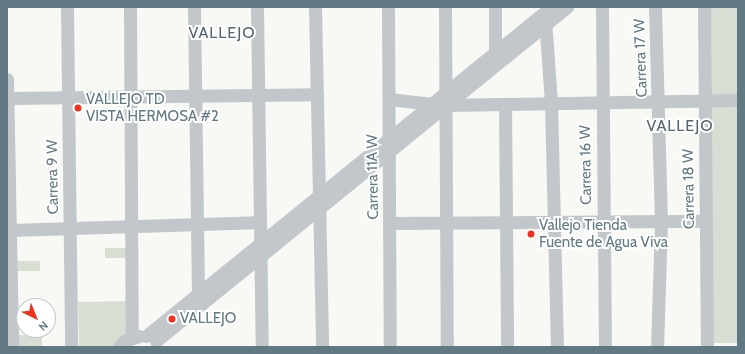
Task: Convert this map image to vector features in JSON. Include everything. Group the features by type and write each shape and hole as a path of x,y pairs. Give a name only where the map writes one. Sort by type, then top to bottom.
{"street":[{"name":"Carrera 9 W","path":"67,7 71,347"},
{"path":"130,7 133,226 132,337"},
{"path":"194,7 198,301"},
{"path":"257,7 259,251 262,347"},
{"path":"315,7 317,211 322,347"},
{"name":"Carrera 11A W","path":"388,7 390,347"},
{"path":"445,7 441,101 446,223 447,347"},
{"path":"494,67 495,7"},
{"path":"259,251 317,211 388,153 441,101 495,53 547,15 567,7"},
{"name":"Carrera 16 W","path":"602,7 601,102 605,347"},
{"name":"Carrera 17 W","path":"654,7 661,221 657,347"},
{"name":"Carrera 18 W","path":"704,7 707,347"},
{"path":"132,337 154,342 198,301 259,251 318,197 388,140 441,101 494,67 547,15"},
{"path":"547,15 558,347"},
{"path":"7,79 12,347"},
{"path":"7,98 317,94"},
{"path":"389,99 505,104 738,100"},
{"path":"505,104 507,347"},
{"path":"389,223 706,221"},
{"path":"10,230 259,222"},
{"path":"119,347 132,337"}],"shaded area":[{"path":"711,7 738,7 738,95 711,95"},
{"path":"709,106 738,106 738,343 709,343"},
{"path":"105,248 131,248 131,258 105,258"},
{"path":"16,261 40,261 40,271 16,271"},
{"path":"130,301 130,331 113,347 79,347 78,302"},
{"path":"16,338 42,338 42,347 16,347"}],"place":[{"name":"VALLEJO TD VISTA HERMOSA #2","path":"78,108"},
{"name":"Vallejo Tienda Fuente de Agua Viva","path":"531,234"},
{"name":"VALLEJO","path":"172,319"}],"district":[{"name":"VALLEJO","path":"222,33"},
{"name":"VALLEJO","path":"680,126"}]}
